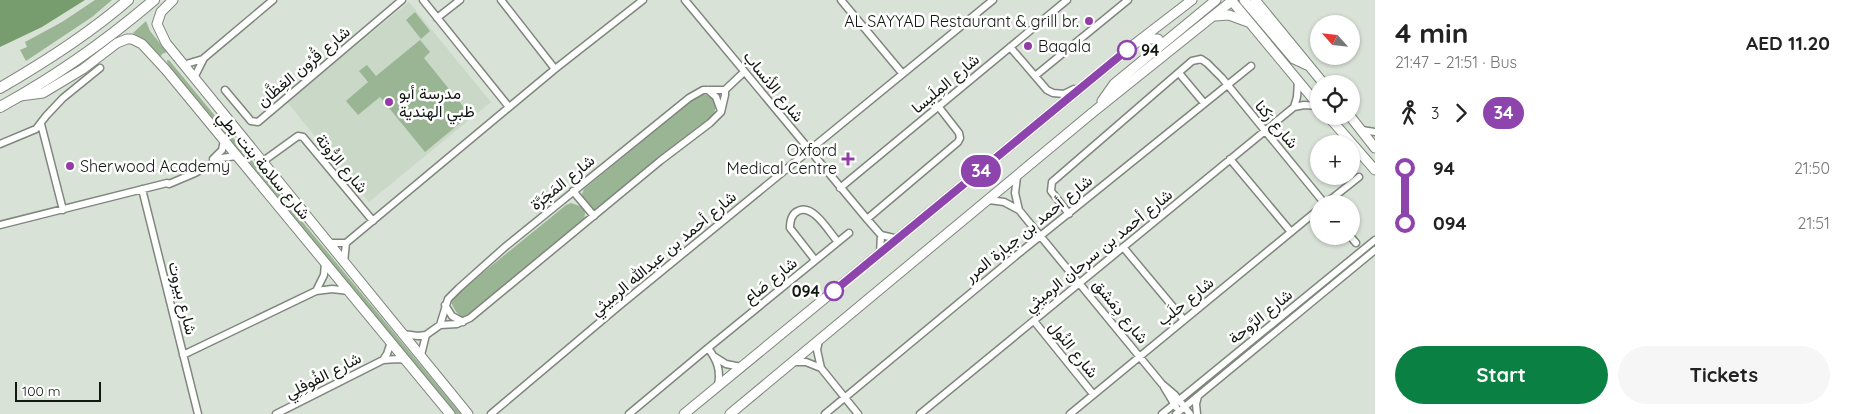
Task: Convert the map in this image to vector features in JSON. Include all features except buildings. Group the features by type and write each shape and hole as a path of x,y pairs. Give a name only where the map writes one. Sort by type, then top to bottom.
{"highway":[{"path":"0,88 57,54 90,31 128,0"},
{"path":"0,107 100,44 154,0"}],"main road":[{"name":"شارع سلامة بنت بطي","path":"173,0 161,12 157,24 166,43 468,414"},
{"path":"684,414 1106,67 1191,0"},
{"path":"1092,113 1114,84 1216,0"},
{"path":"730,414 1092,113 1232,0 1310,95"},
{"path":"1244,0 1294,59 1309,66"},
{"path":"1255,0 1316,75"},
{"path":"1263,0 1266,13"},
{"path":"1213,17 1220,14 1229,15 1250,22"},
{"path":"1132,46 1155,38 1160,42 1160,46"},
{"name":"شارع سلامة بنت بطي","path":"20,96 43,93 83,69 117,43 132,39 142,44 166,70 449,413"},
{"path":"166,70 164,58 170,54 176,56"},
{"path":"1336,125 1375,170"},
{"path":"1357,125 1375,148"}],"street":[{"path":"182,65 204,58 273,0"},
{"name":"شارع قُرُون الغِظَّان","path":"225,90 251,121 258,122 402,0"},
{"path":"423,0 509,107"},
{"path":"437,18 460,0"},
{"path":"500,0 555,69"},
{"path":"328,243 346,243 555,69 643,0"},
{"name":"شارع الأنساب","path":"685,0 840,188 882,235"},
{"path":"841,0 902,73"},
{"name":"شارع أحمد بن عبدالله الرميثي","path":"491,414 992,0"},
{"name":"شارع المِلَيسا","path":"840,188 1068,0"},
{"path":"1035,76 1128,0"},
{"path":"1010,47 1049,92 1064,94 1106,67"},
{"path":"194,78 204,58"},
{"name":"شارع رَكنا","path":"1179,73 1192,62 1201,59 1208,63 1318,195"},
{"name":"شارع أحمد بن جبارة المرر","path":"825,414 1018,254 1251,66"},
{"path":"0,144 36,129 63,98 100,68"},
{"path":"403,334 426,335 440,325 463,322 710,123 721,112 726,95 725,90 744,72"},
{"path":"1069,214 1051,191 1052,182 1179,73 1204,103"},
{"path":"1294,107 1298,97 1298,81"},
{"path":"708,90 718,101 721,112"},
{"name":"شارع المَجَرَّة","path":"440,325 448,299 505,247 689,98 699,92 708,90 725,90"},
{"path":"1294,107 1304,104 1310,105"},
{"path":"867,219 958,142 960,138 959,133 938,106"},
{"name":"شارع أحمد بن سرحان الرميثي","path":"920,414 928,412 1034,321 1294,107"},
{"path":"41,124 63,210"},
{"path":"1359,128 1375,132"},
{"name":"شارع الرُّوتة","path":"262,162 298,136 303,137 373,221"},
{"path":"167,183 168,180 216,157 222,150 224,141"},
{"path":"0,226 169,184 183,179 225,157 237,156"},
{"path":"1230,159 1291,232"},
{"path":"1017,177 1015,193 1019,210"},
{"path":"1336,195 1349,185"},
{"name":"شارع بيروت","path":"142,190 198,414"},
{"path":"573,191 594,216"},
{"name":"شارع دِمَشق","path":"989,200 1004,202 1019,210 1177,402 1180,411 1190,414"},
{"path":"815,260 790,228 794,214 803,209 812,212 838,242"},
{"name":"شارع حلَب","path":"1070,414 1310,216"},
{"name":"شارع صَاع","path":"629,414 849,233"},
{"path":"880,253 882,235 898,238"},
{"name":"شارع الرَّوحة","path":"1162,414 1375,240"},
{"path":"344,263 346,243"},
{"path":"1123,247 1184,320"},
{"name":"شارع الرَّوحة","path":"1180,411 1375,250"},
{"path":"316,291 324,275 325,263"},
{"path":"184,355 316,291 332,289 349,291"},
{"path":"446,305 452,316 463,322"},
{"name":"شارع النُول","path":"1034,321 1093,394"},
{"path":"420,355 426,335"},
{"path":"820,339 818,350 821,368 858,414"},
{"name":"شارع الفُوفِلِي","path":"383,360 391,342"},
{"path":"708,348 715,357 719,369 718,385"},
{"path":"715,357 726,364 741,367"},
{"name":"شارع الفُوفِلِي","path":"276,414 383,360 406,360"},
{"path":"790,364 798,361 806,362 821,368"},
{"path":"1197,414 1196,404 1198,396"}],"shaded area":[{"path":"0,0 85,0 42,27 0,47"},
{"path":"95,0 112,0 92,17 26,61 20,50 27,47 25,42 62,22"},
{"name":"مدرسة أبو ظبي الهندية","path":"409,2 491,102 369,202 287,102"},
{"path":"415,12 430,31 421,39 406,20"},
{"path":"146,21 150,31 167,52 162,54 160,58 145,40 133,33"},
{"path":"420,40 430,52 424,58 470,115 425,152 380,97 358,115 346,101 368,82 359,71 367,65 376,76"},
{"path":"167,60 169,60 461,414 455,414 406,357 168,66"},
{"path":"702,94 714,99 716,104 714,115 601,209 593,209 586,204 582,194 584,189 697,96"},
{"path":"571,203 583,207 585,213 584,223 466,318 455,310 451,302 453,297 566,205"}],"bus line":[{"name":"34","path":"834,291 1127,50"}],"place":[{"name":"AL SAYYAD Restaurant & grill br.","path":"1089,21"},
{"name":"Baqala","path":"1028,46"},
{"name":"94","path":"1127,50"},
{"name":"مدرسة أبو ظبي الهندية","path":"389,102"},
{"name":"Oxford Medical Centre","path":"848,159"},
{"name":"Sherwood Academy","path":"70,166"},
{"name":"094","path":"834,291"}]}
